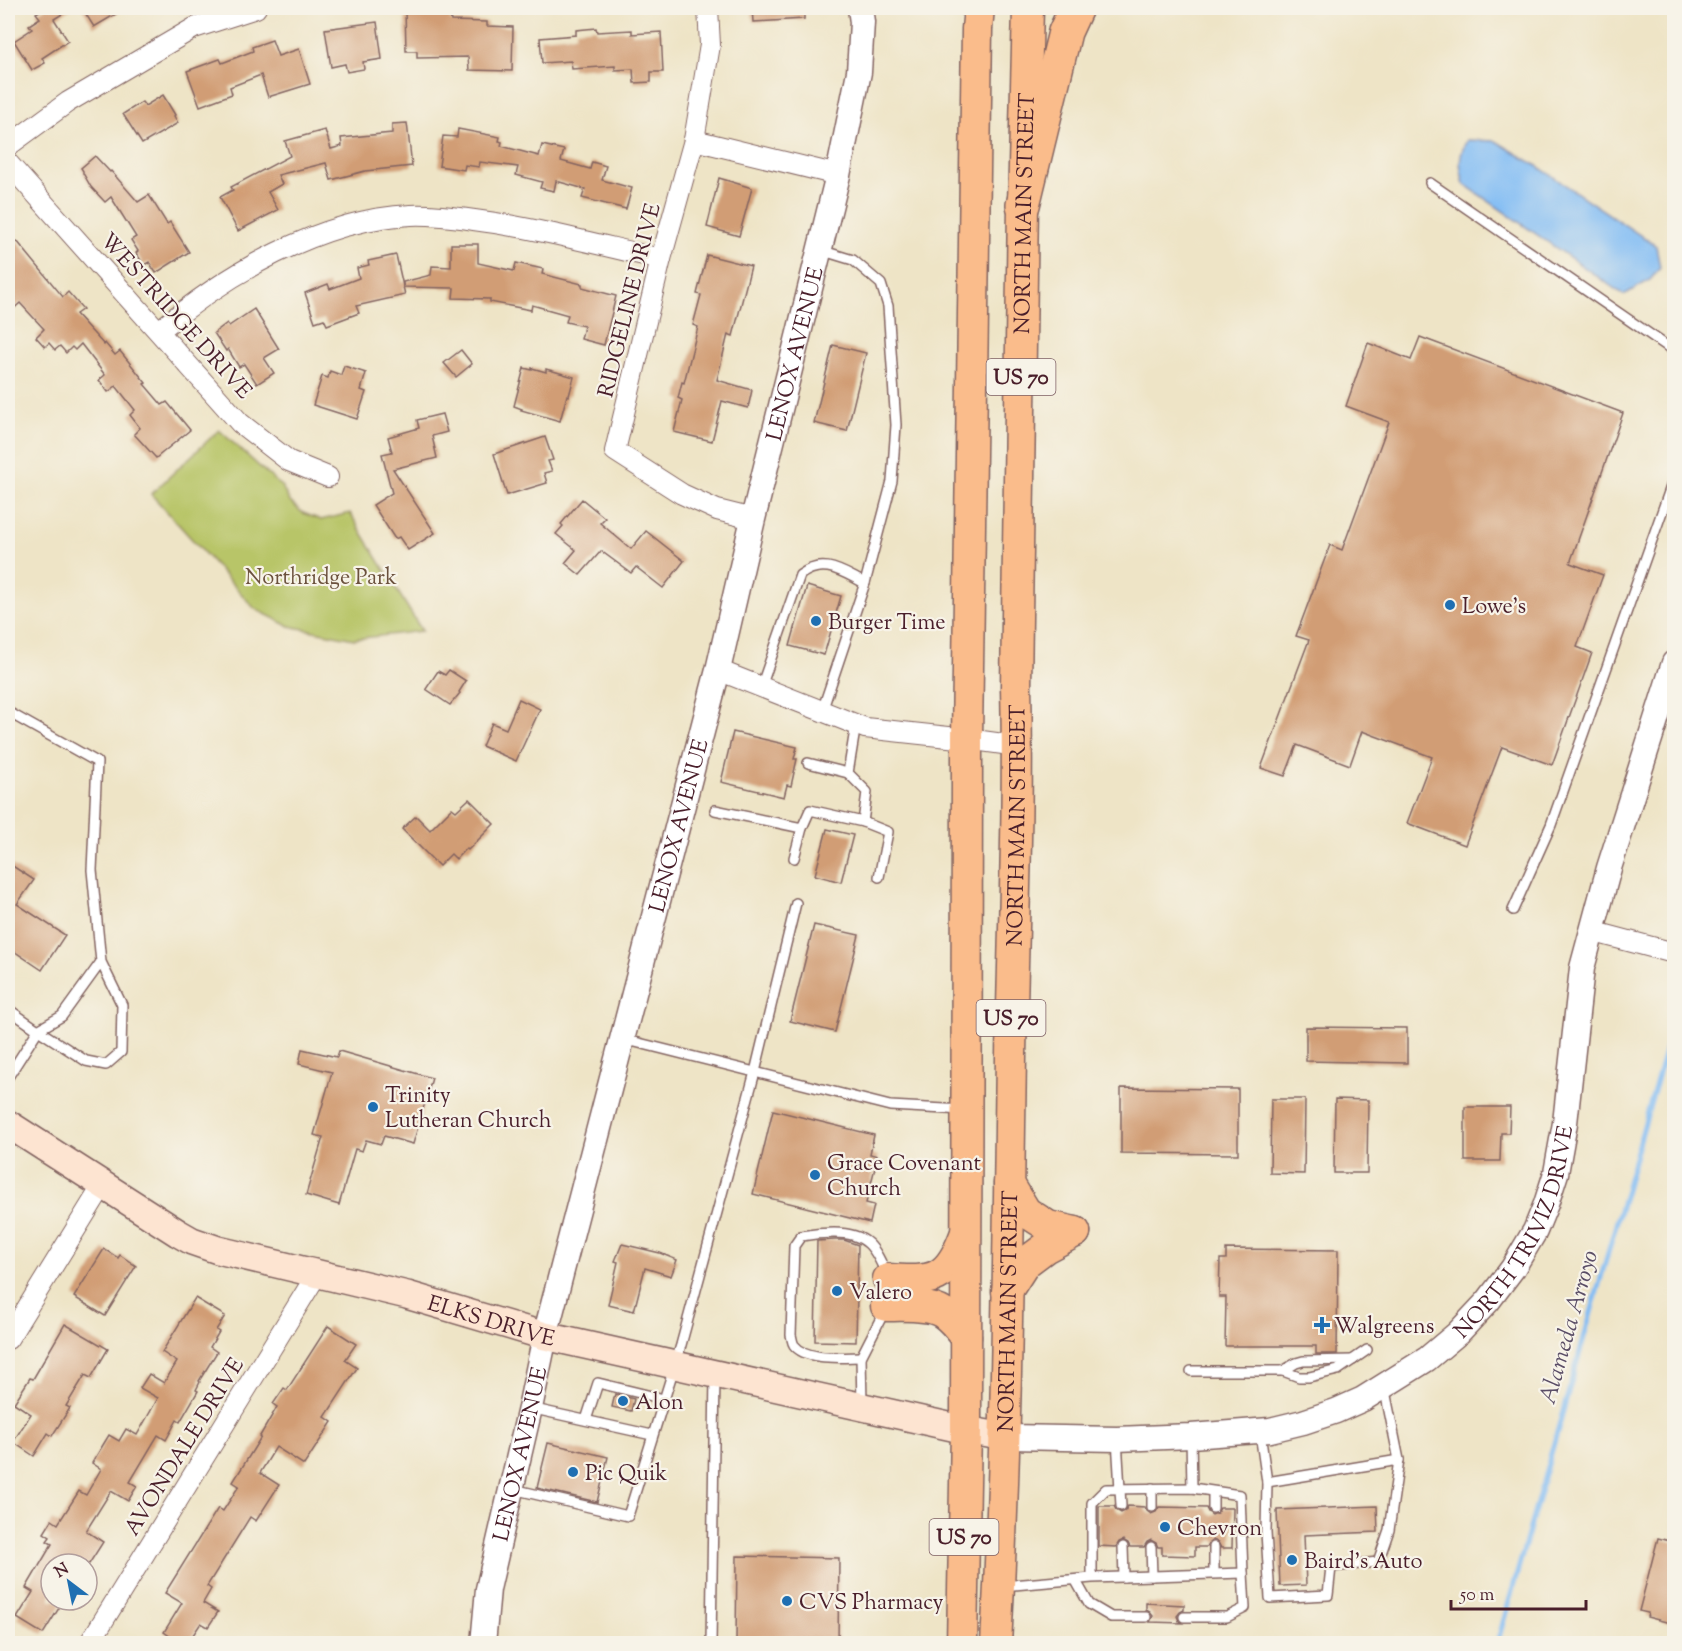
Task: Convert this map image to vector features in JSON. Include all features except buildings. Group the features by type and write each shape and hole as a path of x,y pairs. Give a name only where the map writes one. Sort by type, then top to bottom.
{"highway":[{"path":"1023,205 1065,32 1076,8"}],"main road":[{"name":"NORTH MAIN STREET","path":"962,1644 966,1430 967,739 979,8"},
{"name":"NORTH MAIN STREET","path":"996,1644 1005,1437 1012,951 1018,746 1016,687 1028,8"},
{"name":"ELKS DRIVE","path":"8,1124 192,1241 228,1253 407,1295 545,1336 1005,1437"},
{"path":"1007,1291 1025,1263 1045,1248 1075,1232 1048,1226 1026,1212 1009,1184"},
{"path":"887,1293 934,1278 958,1255 966,1232"},
{"path":"887,1293 916,1306 941,1311 966,1337"}],"street":[{"path":"8,146 68,102 194,28 256,8"},
{"name":"RIDGELINE DRIVE","path":"708,8 710,45 694,140 661,259 615,452 682,495 717,510 753,519"},
{"name":"LENOX AVENUE","path":"483,1644 488,1589 545,1336 718,670 838,176 859,72 861,8"},
{"path":"694,140 838,176"},
{"name":"WESTRIDGE DRIVE","path":"8,163 240,423 290,461 328,477"},
{"path":"159,331 179,314 262,259 347,225 381,218 411,215 447,216 513,225 661,259"},
{"name":"NORTH TRIVIZ DRIVE","path":"1005,1437 1117,1439 1191,1436 1260,1430 1287,1426 1320,1417 1363,1399 1427,1359 1458,1333 1488,1301 1513,1268 1535,1231 1556,1173 1563,1133 1582,968 1591,931 1674,663"},
{"path":"718,670 865,728 1018,746"},
{"path":"1591,931 1666,951"},
{"path":"8,1339 103,1185"},
{"name":"AVONDALE DRIVE","path":"89,1644 317,1274"}],"lane":[{"path":"1430,183 1674,351"},
{"path":"820,250 853,260 881,284 888,306 896,425 892,481 865,583 822,711"},
{"path":"1513,910 1551,825 1674,478"},
{"path":"761,687 800,574 822,565 865,583"},
{"path":"8,712 97,762 93,870 101,962 122,1005 121,1052 106,1065 86,1061 8,1010"},
{"path":"848,773 856,724"},
{"path":"808,764 848,773 867,792 863,822"},
{"path":"715,810 802,828"},
{"path":"794,858 802,828 810,810 863,822 888,832 879,877"},
{"path":"512,1489 628,1516 676,1365 755,1072 796,903"},
{"path":"8,1075 38,1030 62,1016 101,962"},
{"path":"623,1039 890,1106 966,1110"},
{"path":"861,1357 814,1356 794,1345 791,1335 794,1246 801,1236 816,1233 848,1233 861,1237 871,1245 880,1259 887,1293 861,1357 862,1407"},
{"path":"1191,1371 1283,1371 1299,1377 1320,1376 1338,1370 1367,1350"},
{"path":"1283,1371 1303,1361 1353,1360"},
{"path":"711,1644 715,1374"},
{"path":"586,1420 597,1383 664,1399"},
{"path":"1260,1430 1267,1482 1266,1532 1270,1598 1328,1595 1331,1567 1377,1562 1389,1530 1399,1460 1384,1385"},
{"path":"530,1408 652,1435"},
{"path":"1191,1436 1192,1488"},
{"path":"1117,1439 1121,1506"},
{"path":"1267,1482 1399,1460"},
{"path":"1152,1488 1152,1507"},
{"path":"1092,1578 1092,1503 1106,1489 1192,1488 1240,1495 1245,1608 1227,1617 1184,1617"},
{"path":"1213,1492 1213,1508"},
{"path":"1123,1547 1124,1577"},
{"path":"1151,1547 1152,1576"},
{"path":"1214,1548 1214,1574"},
{"path":"999,1587 1092,1578 1243,1573"},
{"path":"1076,1581 1089,1604 1111,1617 1146,1617"}],"green space":[{"name":"Northridge Park","path":"219,430 282,487 290,502 303,513 321,520 350,513 422,631 354,639 289,626 255,609 151,494"}],"water":[{"path":"1467,140 1496,141 1537,166 1656,246 1660,268 1650,280 1624,295 1464,184 1460,161"}],"waterway":[{"name":"Alameda Arroyo","path":"1497,1644 1674,1020"}],"place":[{"name":"Lowe's","path":"1450,605"},
{"name":"Burger Time","path":"816,621"},
{"name":"Trinity Lutheran Church","path":"373,1107"},
{"name":"Grace Covenant Church","path":"815,1175"},
{"name":"Valero","path":"837,1291"},
{"name":"Walgreens","path":"1322,1325"},
{"name":"Alon","path":"623,1401"},
{"name":"Pic Quik","path":"573,1472"},
{"name":"Chevron","path":"1165,1527"},
{"name":"Baird's Auto","path":"1292,1560"},
{"name":"CVS Pharmacy","path":"787,1601"}]}
